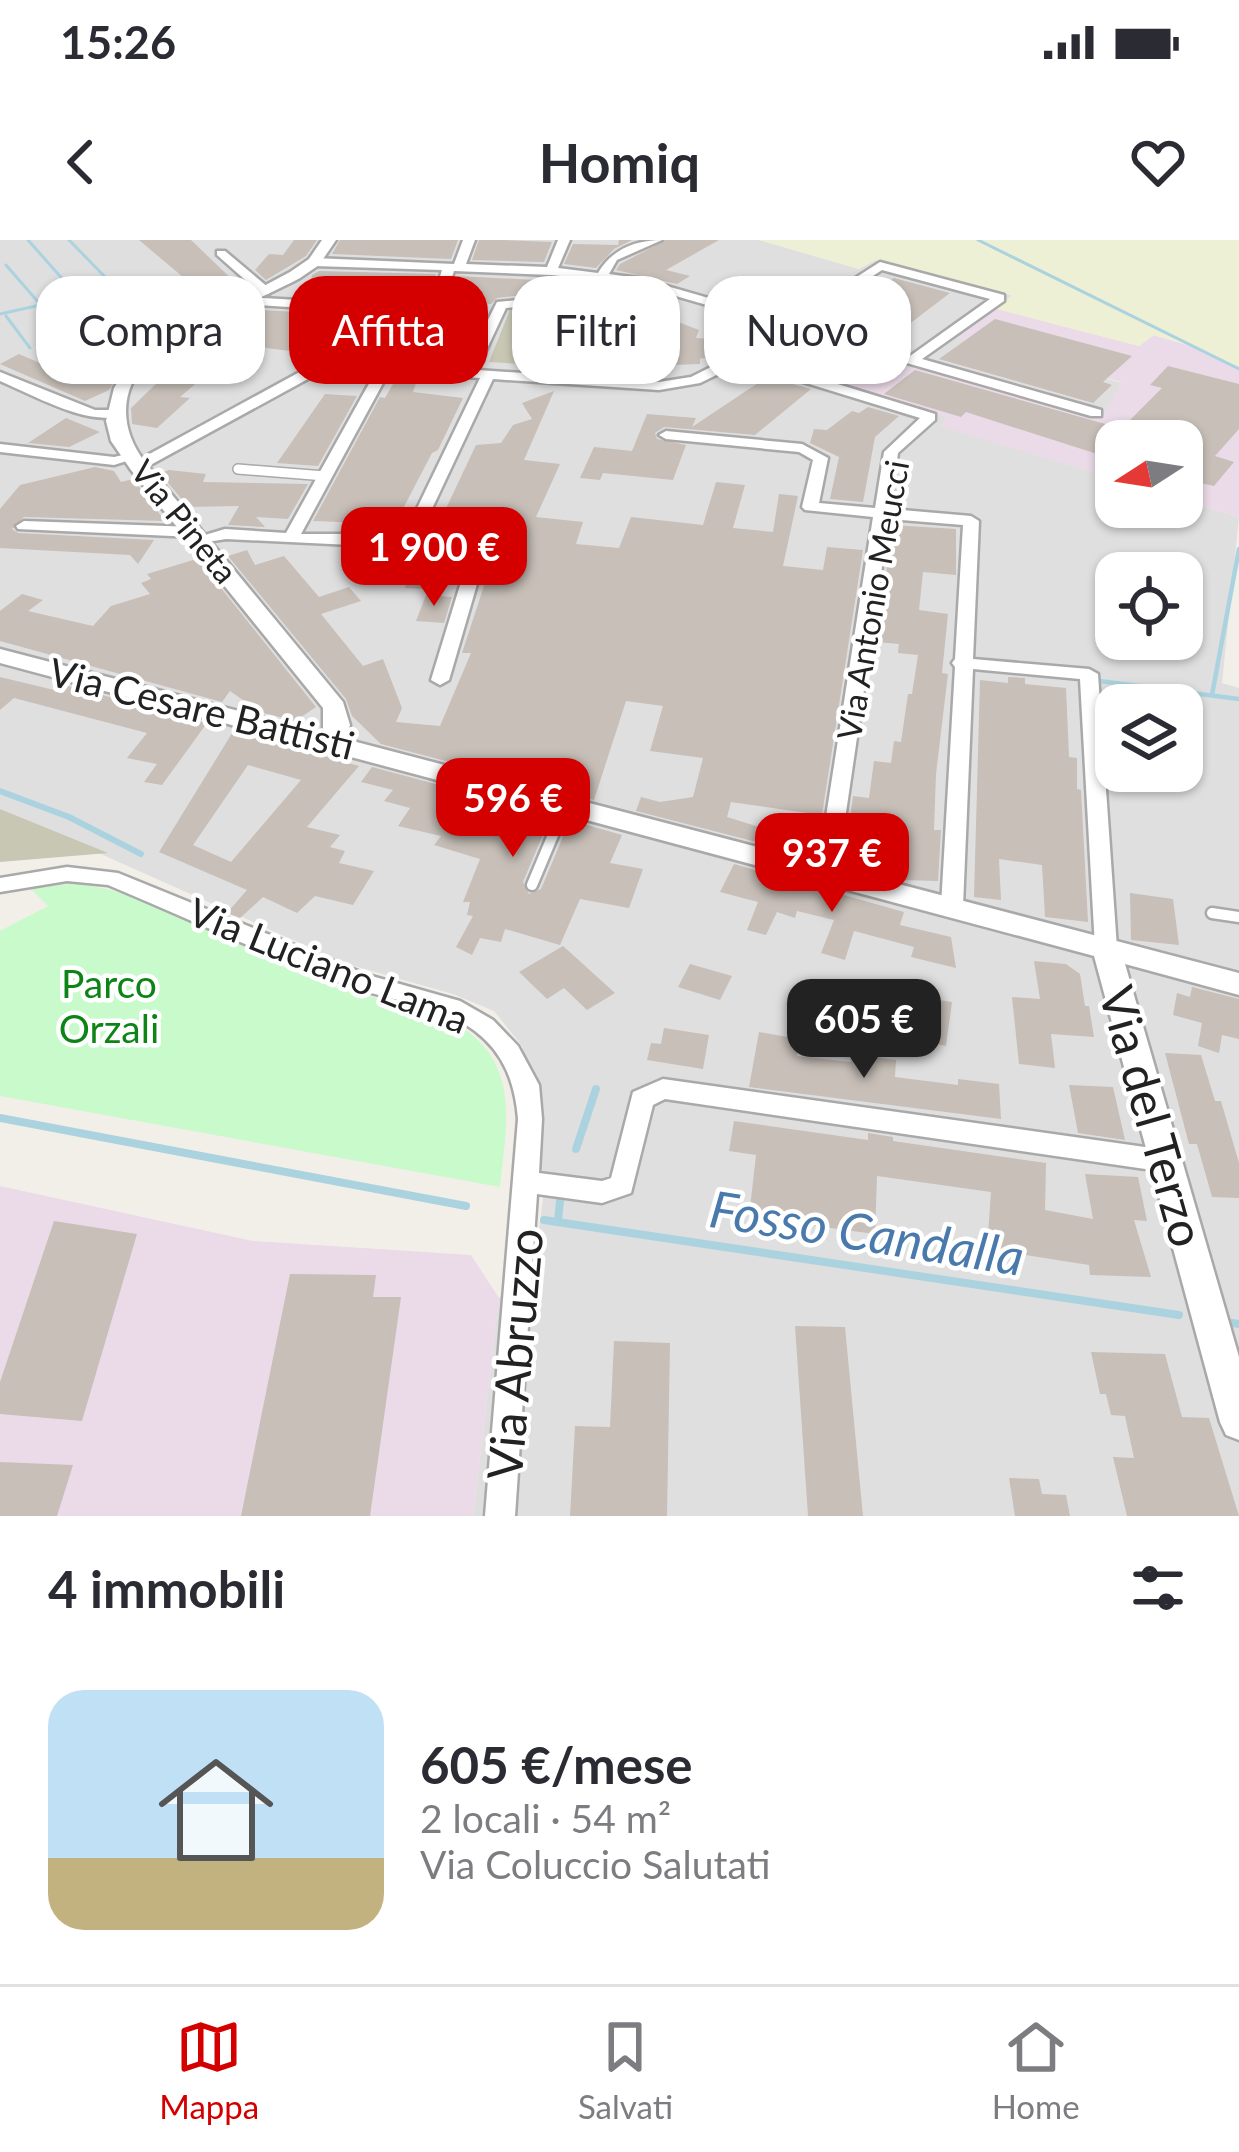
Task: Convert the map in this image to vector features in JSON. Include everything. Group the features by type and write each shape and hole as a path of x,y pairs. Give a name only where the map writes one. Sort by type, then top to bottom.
{"street":[{"name":"Via Pineta","path":"265,291 314,262 329,240"},
{"path":"450,276 470,240"},
{"path":"551,271 564,240"},
{"path":"314,262 602,276 612,258 656,240"},
{"path":"221,253 248,276"},
{"path":"865,276 880,266 1000,298 912,360"},
{"path":"488,332 501,305 512,304"},
{"path":"912,360 1096,413"},
{"path":"408,533 416,528 489,374 659,386 704,376"},
{"path":"0,376 93,414 116,414"},
{"name":"Via Pineta","path":"126,384 116,414 117,435 335,707 339,718 332,741"},
{"path":"0,448 132,458 167,450 289,384"},
{"path":"292,536 376,384"},
{"name":"Via Antonio Meucci","path":"824,384 930,417 890,452 827,874"},
{"path":"666,435 802,448 820,458 811,507 971,521 952,906"},
{"path":"24,526 197,536 483,534 440,680"},
{"name":"Via Cesare Battisti","path":"0,656 1239,984"},
{"path":"961,663 1089,674 1106,948"},
{"name":"Via Luciano Lama","path":"0,885 52,875 111,878 362,982 470,1015 499,1039 527,1085 528,1187"},
{"name":"Via del Terzo","path":"1106,948 1239,1422"},
{"path":"528,1187 602,1192 622,1185 642,1100 663,1089 1166,1161"},
{"name":"Via Abruzzo","path":"500,1516 528,1187"}],"lane":[{"path":"238,469 325,476"},
{"path":"532,885 566,804"},
{"path":"1212,914 1239,917"}],"shaded area":[{"path":"0,240 759,240 859,269 875,260 1014,296 959,338 1122,383 1102,418 911,363 911,276 704,276 704,384 841,384 948,417 942,426 1095,473 1095,528 1203,528 1203,506 1239,517 1222,683 1239,688 1239,1516 473,1516 499,1298 534,1267 543,1199 540,1101 522,1046 494,1011 453,994 347,964 0,809"},
{"path":"759,240 1239,240 1239,369 1194,347 1154,335 1139,346 997,309 1012,295 876,260 859,269"},
{"path":"511,307 512,363 489,362"},
{"path":"997,309 1139,346 1153,335 1194,347 1239,369 1239,517 1203,506 1203,420 1095,420 1095,473 940,426 947,417 840,384 911,384 911,363 1102,418 1121,382 957,338"},
{"path":"0,809 108,853 0,862"},
{"path":"0,1186 253,1241 471,1255 499,1298 473,1516 0,1516"}],"green space":[{"name":"Parco Orzali","path":"70,884 136,897 324,984 436,1015 475,1037 489,1053 503,1084 506,1118 500,1187 0,1096 0,931 48,906 30,888"}],"building":[{"path":"139,240 191,240 229,276 182,276"},
{"path":"294,240 317,240 306,256 266,280 255,270 269,254 283,255"},
{"path":"340,240 458,240 451,259 332,254"},
{"path":"479,240 552,242 544,262 472,260"},
{"path":"619,240 632,240 614,249 596,268 564,264 573,244 618,245"},
{"path":"666,240 719,240 666,270 690,276 680,282 680,276 616,270"},
{"path":"319,271 436,274 435,276 312,275"},
{"path":"488,278 512,279 512,296 491,304"},
{"path":"911,283 950,293 911,323"},
{"path":"265,310 289,311 289,351 265,348"},
{"path":"995,319 1132,356 1103,382 1112,385 1093,403 939,359"},
{"path":"680,323 699,330 696,338 704,339 700,364 680,365"},
{"path":"19,354 36,361 36,380 0,364"},
{"path":"1168,366 1239,384 1239,429 1215,456 1234,462 1214,486 1203,484 1203,420 1130,420 1162,388 1150,385"},
{"path":"915,370 1095,421 1095,453 966,412 961,417 884,394 897,384 911,384"},
{"path":"46,384 113,384 85,401"},
{"path":"156,384 195,384 180,397 190,398 157,428 132,424 131,408"},
{"path":"393,384 416,384 413,392 463,398 395,524 313,521 380,397 385,398"},
{"path":"756,384 811,389 755,435 664,427 655,433 657,439 686,445 673,480 603,473 600,480 580,478 594,447 632,451 647,414 696,418 692,427"},
{"path":"554,391 524,460 560,464 536,517 583,522 576,544 619,548 631,517 703,525 716,482 745,485 733,528 773,532 779,494 798,496 783,566 823,570 827,547 863,550 822,815 731,802 727,817 817,845 815,857 636,811 641,797 660,802 693,797 703,758 650,751 663,706 626,701 594,800 381,744 352,716 346,699 228,556 247,550 255,565 284,556 319,597 349,587 361,601 321,614 363,666 383,659 402,708 396,722 440,726 471,653 462,653 500,537 495,537 498,524 488,517 479,519 472,532 429,526 433,518 441,519 476,445 501,443 513,425 532,419 522,403"},
{"path":"325,394 357,396 318,466 277,463"},
{"path":"868,407 899,416 875,437 863,502 830,499 839,457 810,443 814,429 827,430 852,411 859,413"},
{"path":"66,418 100,432 69,447 28,443"},
{"path":"95,467 114,471 121,482 133,479 165,521 24,517 12,529 154,540 138,564 130,555 0,548 0,509 20,485"},
{"path":"160,473 206,474 203,482 308,484 288,519 256,517 265,527 228,525 239,506 188,507"},
{"path":"893,525 956,529 956,575 923,572 919,610 948,614 942,673 948,674 936,774 934,830 941,830 938,881 901,880 843,865 845,853 864,859 874,823 850,819 853,796 869,798 874,761 891,763 894,741 901,742 918,655 898,653 899,644 876,642"},
{"path":"421,544 451,548 441,572 450,572 444,590 405,588 413,567 438,559 435,547 419,549"},
{"path":"193,560 201,563 316,707 295,721 248,709 250,705 230,691 222,702 0,641 0,611 22,594 43,600 28,611 93,626 111,606 150,594 141,583 151,579 147,574"},
{"path":"426,595 452,597 444,623 416,621"},
{"path":"0,677 54,690 61,684 207,723 162,785 144,782 157,764 127,758 147,733 14,698 0,710"},
{"path":"1008,677 1025,678 1025,684 1066,688 1069,757 1077,758 1077,789 1081,790 1088,922 1045,917 1042,865 999,859 1001,900 974,897 980,680 1008,683"},
{"path":"234,730 359,766 307,827 340,835 330,847 345,851 339,863 374,871 353,905 315,896 297,913 263,897 240,918 227,913 247,890 159,852","holes":["248,765 301,780 231,862 193,845"]},
{"path":"372,767 551,815 523,882 529,894 541,889 570,820 622,835 610,863 643,869 629,908 580,899 560,945 505,929 501,942 480,938 472,955 456,947 473,916 467,915 470,902 463,902 480,859 434,845 441,836 398,826 410,808 384,801 393,790 361,782"},
{"path":"734,864 904,912 900,925 951,937 956,968 911,957 914,947 854,931 845,960 821,953 834,920 797,911 795,918 777,912 766,935 747,930 758,902 720,892"},
{"path":"1130,893 1173,899 1179,945 1131,940"},
{"path":"563,946 615,993 587,1010 564,988 547,999 519,972"},
{"path":"1034,961 1066,964 1080,974 1085,1006 1089,1006 1094,1037 1051,1034 1055,1068 1019,1064 1012,997 1040,999"},
{"path":"690,964 732,976 720,1000 678,987"},
{"path":"1192,987 1239,999 1239,1039 1222,1035 1219,1053 1198,1046 1202,1023 1173,1015 1177,993 1190,997"},
{"path":"906,995 952,1002 946,1046 902,1037"},
{"path":"664,1028 709,1035 703,1069 647,1060 651,1043 661,1044"},
{"path":"759,1032 799,1039 797,1056 851,1062 851,1054 896,1060 895,1077 958,1085 958,1079 999,1084 1001,1119 749,1087"},
{"path":"1165,1053 1201,1055 1239,1163 1239,1198 1212,1197 1197,1144 1189,1144"},
{"path":"1069,1085 1113,1087 1125,1140 1078,1133"},
{"path":"734,1121 868,1140 868,1133 893,1137 893,1141 1046,1163 1045,1210 1093,1219 1085,1174 1138,1177 1147,1221 1134,1220 1151,1277 1090,1275 1089,1265 987,1249 991,1192 877,1176 875,1234 749,1217 756,1155 729,1151"},
{"path":"54,1221 137,1234 82,1421 0,1414 0,1382"},
{"path":"290,1274 376,1275 373,1297 401,1297 370,1516 241,1516"},
{"path":"795,1326 845,1327 863,1516 808,1516"},
{"path":"614,1341 670,1343 667,1516 570,1516 575,1426 610,1427"},
{"path":"1091,1352 1165,1354 1182,1417 1209,1418 1239,1516 1127,1516 1113,1457 1134,1458 1125,1416 1111,1415 1106,1394 1100,1394"},
{"path":"0,1462 73,1465 57,1516 0,1516"},
{"path":"1009,1478 1039,1479 1042,1494 1066,1495 1070,1516 1015,1516"}],"waterway":[{"path":"28,240 60,276"},
{"path":"69,240 104,276"},
{"path":"978,240 1239,369"},
{"path":"6,265 36,300"},
{"path":"0,314 36,306"},
{"path":"6,316 30,348"},
{"path":"1212,695 1239,549"},
{"path":"1092,680 1239,699"},
{"path":"0,791 69,817 141,854"},
{"path":"576,1149 596,1089"},
{"name":"Fosso Candalla","path":"0,1118 466,1206"},
{"path":"558,1221 560,1201"},
{"name":"Fosso Candalla","path":"544,1220 1179,1315"},
{"name":"Fosso Candalla","path":"1232,1323 1239,1324"}]}
